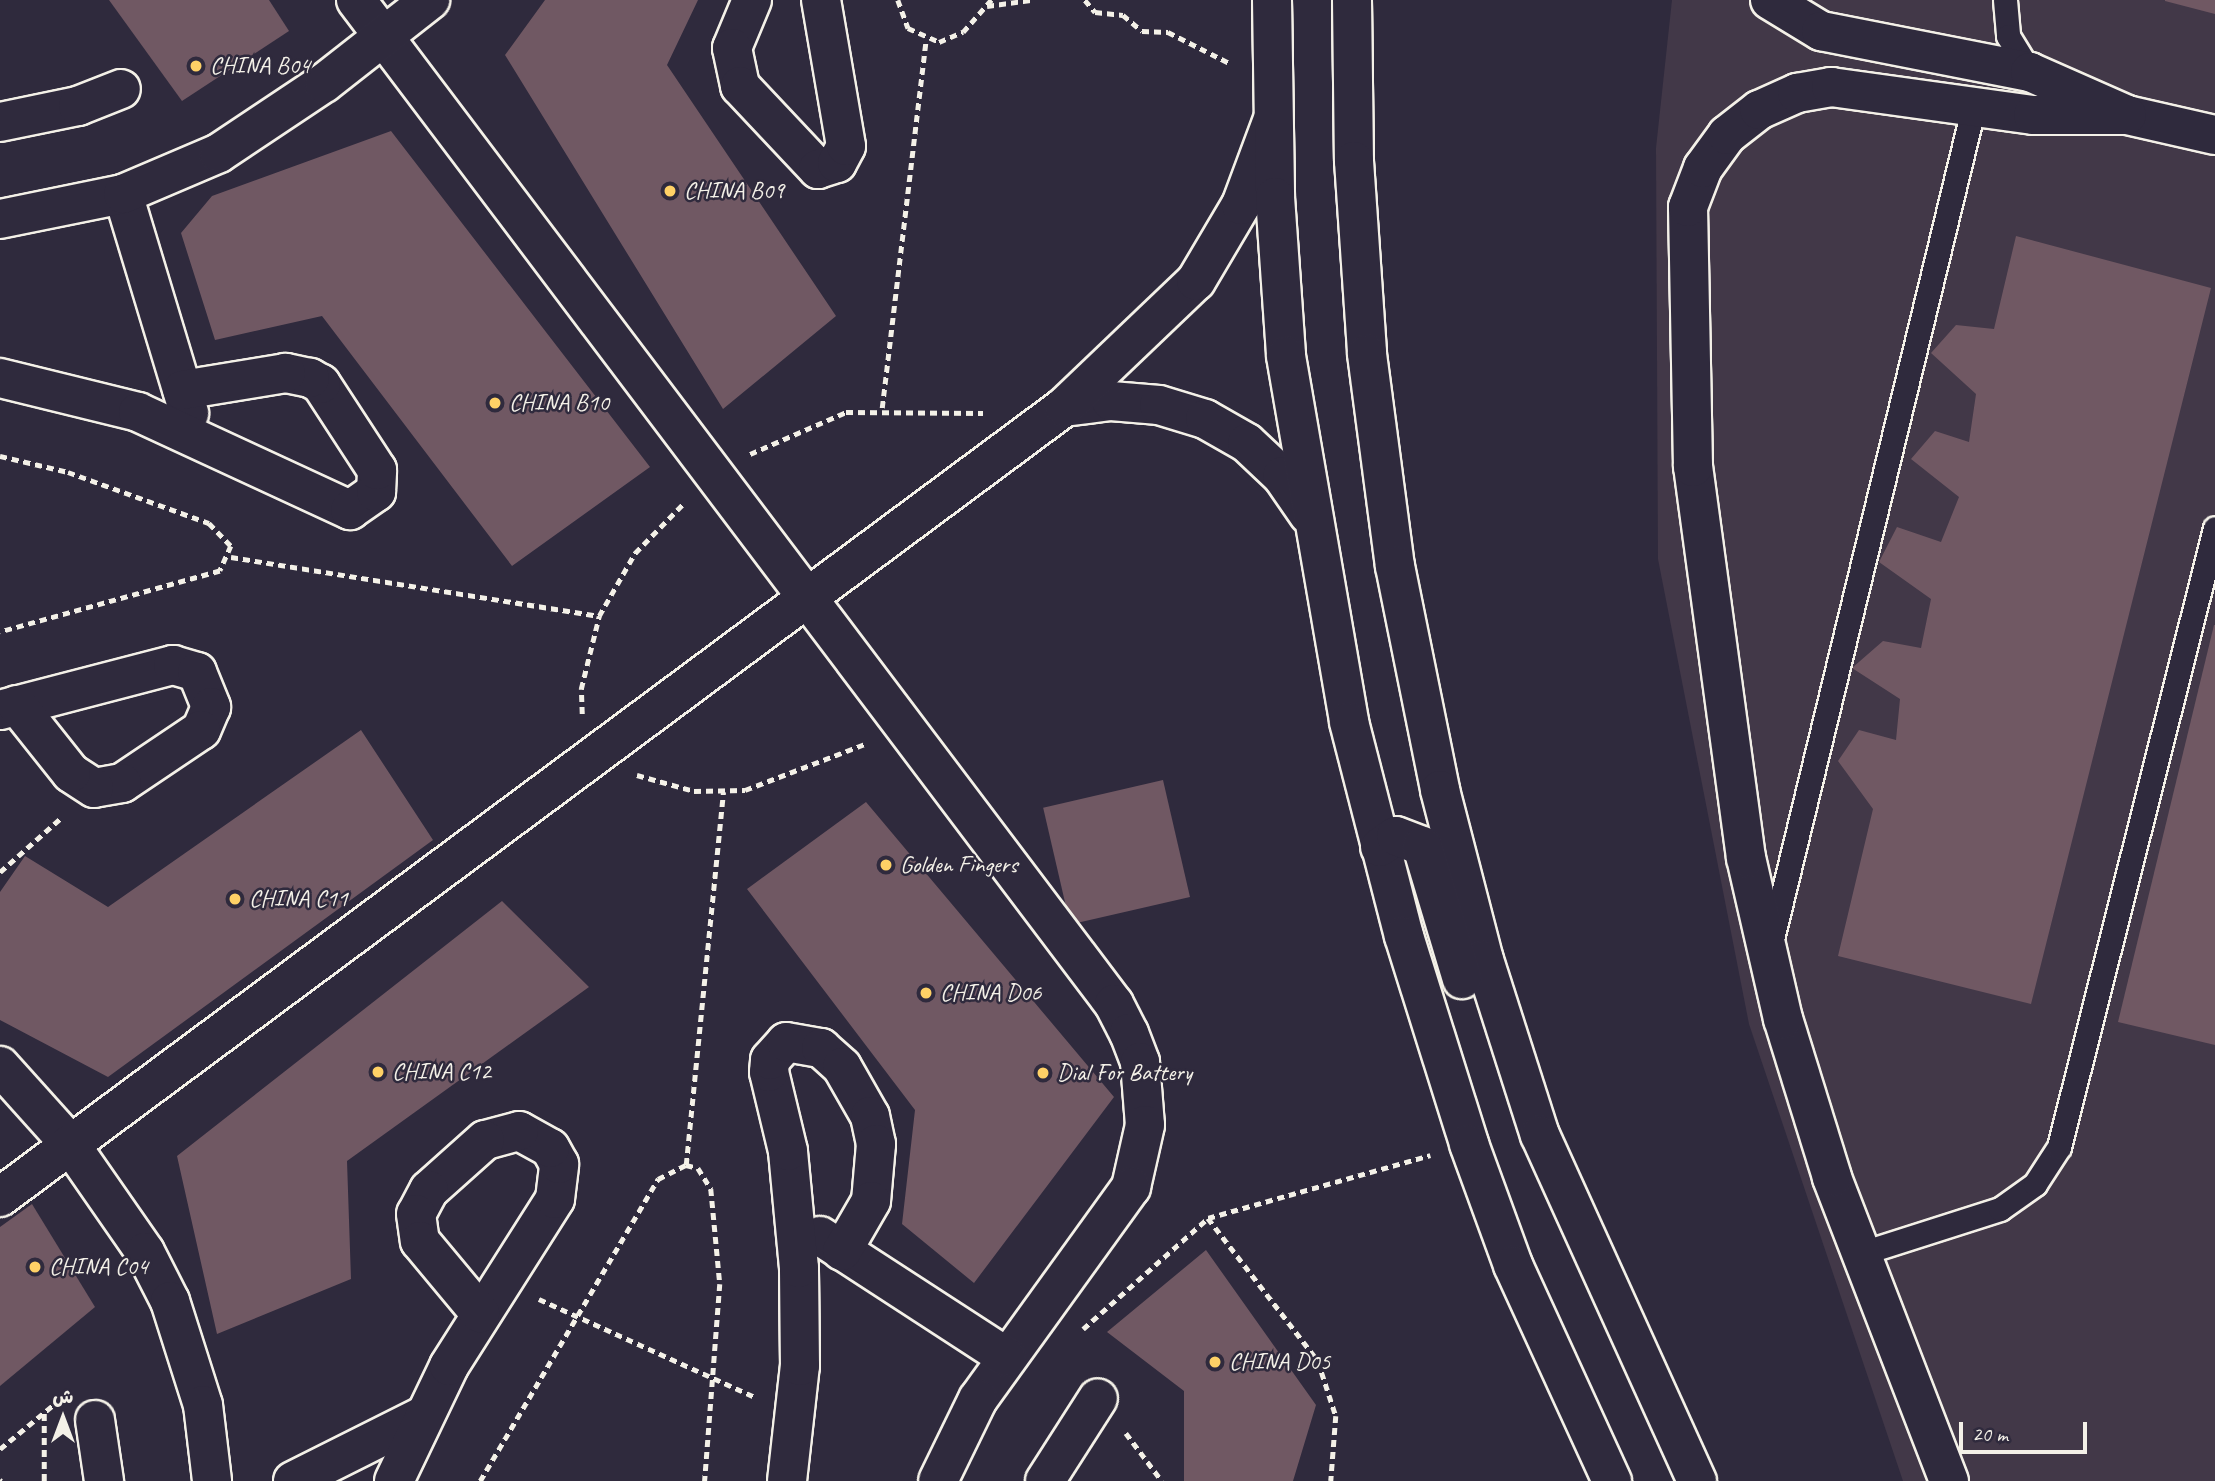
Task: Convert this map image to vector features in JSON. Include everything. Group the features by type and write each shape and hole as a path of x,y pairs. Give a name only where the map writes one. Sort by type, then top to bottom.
{"street":[{"path":"356,0 806,600 1114,1004 1139,1062 1145,1125 1131,1187 1006,1357 938,1481"},
{"path":"0,219 123,194 219,153 383,38 430,0"},
{"path":"751,0 732,48 740,86 818,169 837,163 846,146 821,0"},
{"path":"1272,0 1273,117 1286,356 1309,515 1380,847 1469,1144 1513,1265 1612,1481"},
{"path":"1352,0 1358,244 1378,450 1440,790 1507,1038 1578,1230 1697,1481"},
{"path":"1770,0 1792,16 1843,37 2030,72 2127,116"},
{"path":"0,122 78,106 121,89"},
{"path":"1949,1481 1858,1254 1767,958 1732,776 1700,536 1686,358 1688,207 1703,168 1727,135 1759,110 1797,93 1873,91 1973,109 2127,116 2215,135"},
{"path":"0,1197 1064,407 1196,281 1241,205 1273,117"},
{"path":"123,194 195,434"},
{"path":"0,377 80,395 195,434 350,510 376,492 377,470 321,384 310,378 286,373 182,390"},
{"path":"1064,407 1111,401 1159,405 1205,419 1247,443 1282,476 1309,515"},
{"path":"160,667 197,672 211,707 201,730 122,783 94,788 71,773 9,708 160,667"},
{"path":"1380,847 1396,836 1422,846 1468,993 1507,1038"},
{"path":"787,1481 796,1415 801,1318 788,1151 769,1072 776,1050 798,1039 842,1067 870,1116 876,1144 871,1201 842,1251"},
{"path":"0,1066 70,1144 145,1252 170,1301 203,1405 212,1481"},
{"path":"394,1481 423,1416 480,1312 560,1182 550,1148 519,1131 485,1140 429,1190 416,1214 420,1241 480,1312"},
{"path":"794,1219 1006,1357"},
{"path":"1045,1481 1098,1398"},
{"path":"293,1481 423,1416"},
{"path":"95,1420 104,1481"}],"lane":[{"path":"2005,0 2008,36 2030,72"},
{"path":"1767,958 1973,109"},
{"path":"1858,1254 2000,1209 2035,1184 2059,1147 2215,528"}],"path":[{"path":"898,0 908,29 926,40 952,39 991,0"},
{"path":"986,7 1031,0"},
{"path":"1085,0 1095,12 1123,15 1142,31 1168,32 1189,48 1224,55 1273,117"},
{"path":"882,408 926,40"},
{"path":"0,456 68,472 209,523 226,535 231,557"},
{"path":"231,557 599,616"},
{"path":"0,632 201,578 220,571 231,557"},
{"path":"0,872 94,788"},
{"path":"686,1165 723,792"},
{"path":"1072,1338 1208,1218 1469,1144"},
{"path":"480,1481 658,1179 686,1165"},
{"path":"686,1165 707,1179 712,1199 720,1284 717,1381 705,1481"},
{"path":"1208,1218 1318,1361 1336,1416 1331,1481"},
{"path":"502,1280 577,1318 796,1415"},
{"path":"1098,1398 1162,1481"},
{"path":"44,1412 44,1481"}],"shaded area":[{"path":"1672,0 2215,0 2215,1481 1903,1481 1749,1024 1658,559 1656,148"}],"building":[{"name":"CHINA B04","path":"109,0 269,0 289,31 182,101"},
{"name":"CHINA B09","path":"545,0 698,0 667,65 836,316 723,409 505,55"},
{"path":"2215,0 2215,14 2165,1"},
{"name":"CHINA B10","path":"391,131 650,467 512,566 322,316 215,340 181,233 212,196"},
{"path":"2016,236 2211,288 2031,1004 1838,956 1873,809 1838,761 1859,730 1896,740 1900,699 1852,668 1883,641 1921,648 1931,599 1879,562 1897,527 1941,542 1959,497 1911,459 1935,431 1969,442 1976,394 1931,353 1956,325 1994,329"},
{"path":"2215,625 2215,1045 2118,1022"},
{"name":"CHINA C11","path":"361,730 433,840 108,1077 0,1020 0,892 25,856 108,907"},
{"path":"1163,780 1190,897 1070,925 1043,808"},
{"name":"CHINA D06","path":"866,802 1114,1097 974,1283 902,1224 915,1110 747,889"},
{"name":"CHINA C12","path":"502,901 589,987 347,1161 351,1279 217,1334 177,1156"},
{"name":"CHINA C04","path":"32,1204 95,1307 0,1386 0,1227"},
{"name":"CHINA D05","path":"1206,1250 1316,1405 1293,1481 1184,1481 1184,1391 1107,1332"}],"place":[{"name":"CHINA B04","path":"196,66"},
{"name":"CHINA B09","path":"670,191"},
{"name":"CHINA B10","path":"495,403"},
{"name":"Golden Fingers","path":"886,865"},
{"name":"CHINA C11","path":"235,899"},
{"name":"CHINA D06","path":"926,993"},
{"name":"CHINA C12","path":"378,1072"},
{"name":"Dial For Battery","path":"1043,1073"},
{"name":"CHINA C04","path":"35,1267"},
{"name":"CHINA D05","path":"1215,1362"}]}
